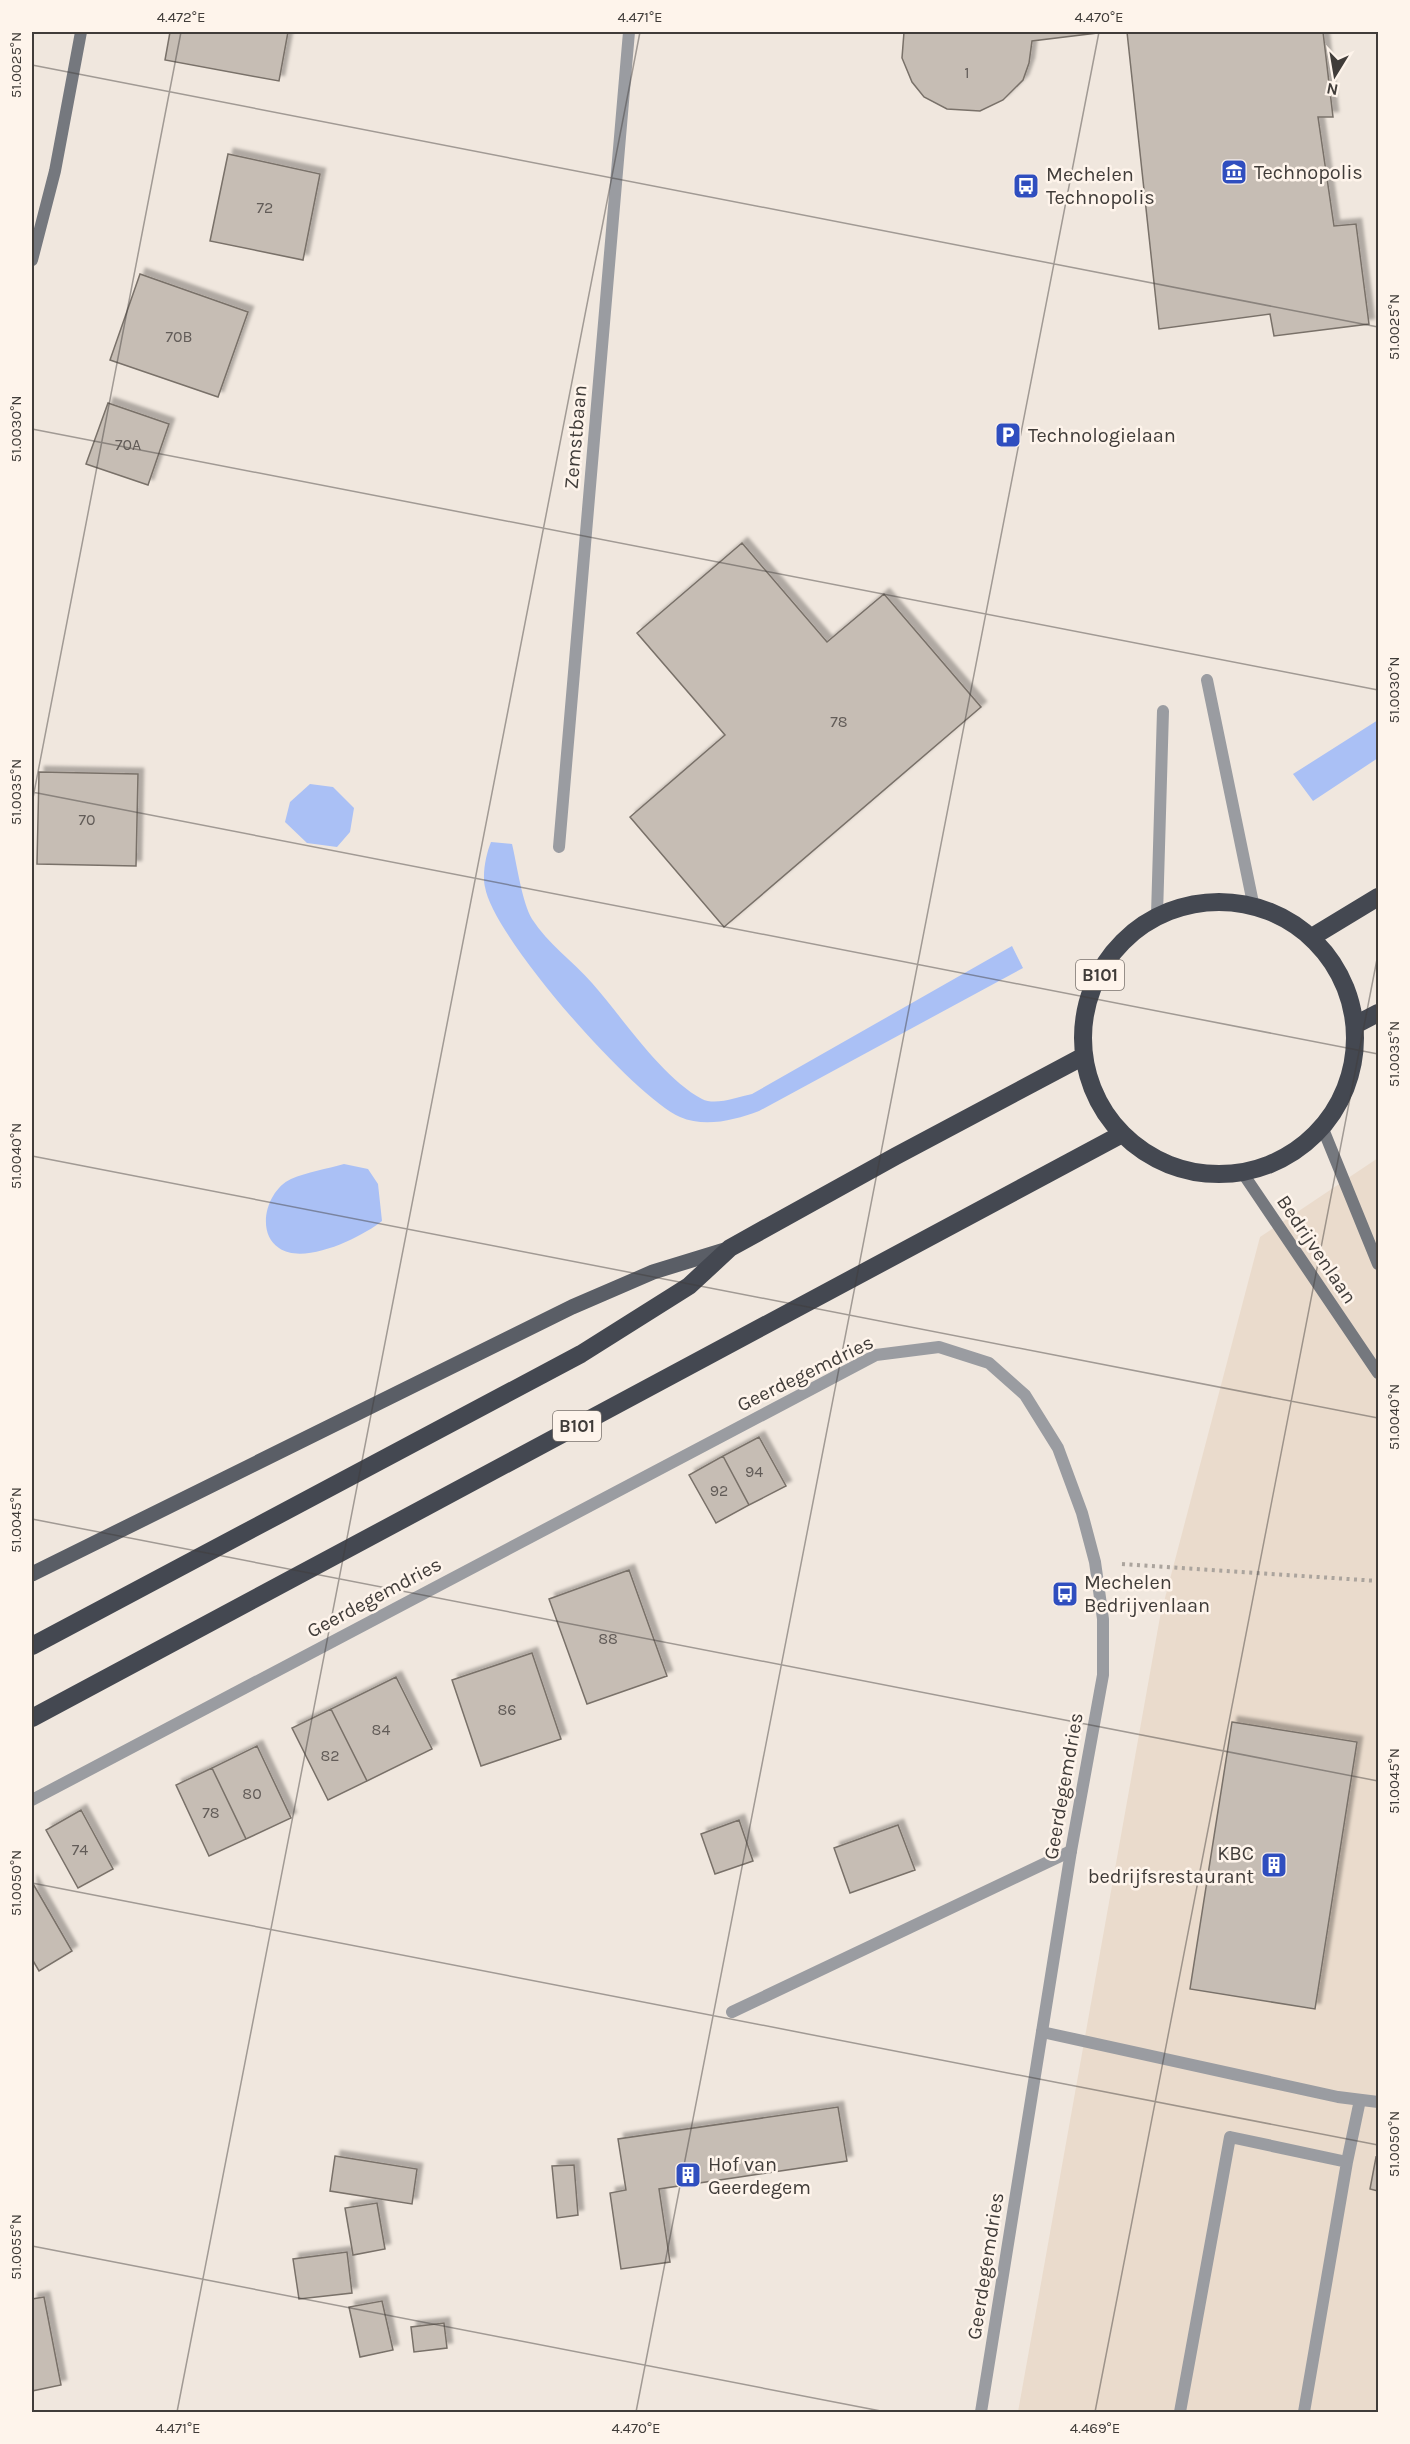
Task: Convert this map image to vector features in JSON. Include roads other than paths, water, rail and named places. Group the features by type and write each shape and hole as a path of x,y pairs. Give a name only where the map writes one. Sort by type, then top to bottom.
{"highway":[{"path":"1312,937 1378,897"},
{"name":"B101","path":"1233,900 1253,903 1312,937 1334,963 1352,1009 1355,1025 1350,1076 1331,1118 1323,1129 1294,1155 1258,1172 1244,1175 1179,1168 1137,1146 1122,1134 1106,1114 1089,1079 1084,1056 1085,1023 1097,981 1113,953 1140,926 1157,915 1188,902 1233,900"},
{"path":"1355,1025 1378,1013"},
{"path":"32,1646 581,1354 688,1286 730,1248 1084,1056"},
{"name":"B101","path":"32,1718 1122,1134"}],"main road":[{"path":"32,260 55,171 81,32"},
{"path":"1323,1129 1378,1264"},
{"name":"Bedrijvenlaan","path":"1244,1175 1378,1373"},
{"path":"32,1574 572,1307 653,1272 730,1248"}],"street":[{"name":"Zemstbaan","path":"559,847 629,32"},
{"path":"1207,680 1253,903"},
{"path":"1157,915 1163,711"},
{"name":"Geerdegemdries","path":"32,1800 876,1355 939,1347 989,1363 1025,1395 1058,1448 1082,1513 1095,1562 1103,1619 1103,1675 1071,1851 981,2412"},
{"path":"732,2012 1071,1851"},
{"path":"1042,2032 1378,2102"},
{"path":"1304,2412 1347,2162 1360,2100"},
{"path":"1180,2412 1230,2137 1347,2162"}],"water":[{"path":"1378,720 1378,758 1313,801 1293,774"},
{"path":"310,784 333,787 354,808 350,832 337,847 307,843 285,822 290,802"},
{"path":"491,842 512,844 525,903 538,928 592,983 657,1062 687,1089 707,1101 727,1100 752,1094 1012,946 1023,968 759,1111 720,1122 690,1120 680,1117 658,1103 600,1048 568,1013 512,941 494,910 485,887 485,864"},
{"path":"344,1164 368,1169 378,1184 382,1221 347,1241 317,1252 290,1253 279,1248 267,1232 266,1222 270,1201 276,1192 291,1179"}],"place":[{"name":"Technopolis","path":"1234,172"},
{"name":"Mechelen Technopolis","path":"1026,186"},
{"name":"Technologielaan","path":"1008,435"},
{"name":"Mechelen Bedrijvenlaan","path":"1065,1594"},
{"name":"KBC bedrijfsrestaurant","path":"1274,1865"},
{"name":"Hof van Geerdegem","path":"688,2175"}]}
